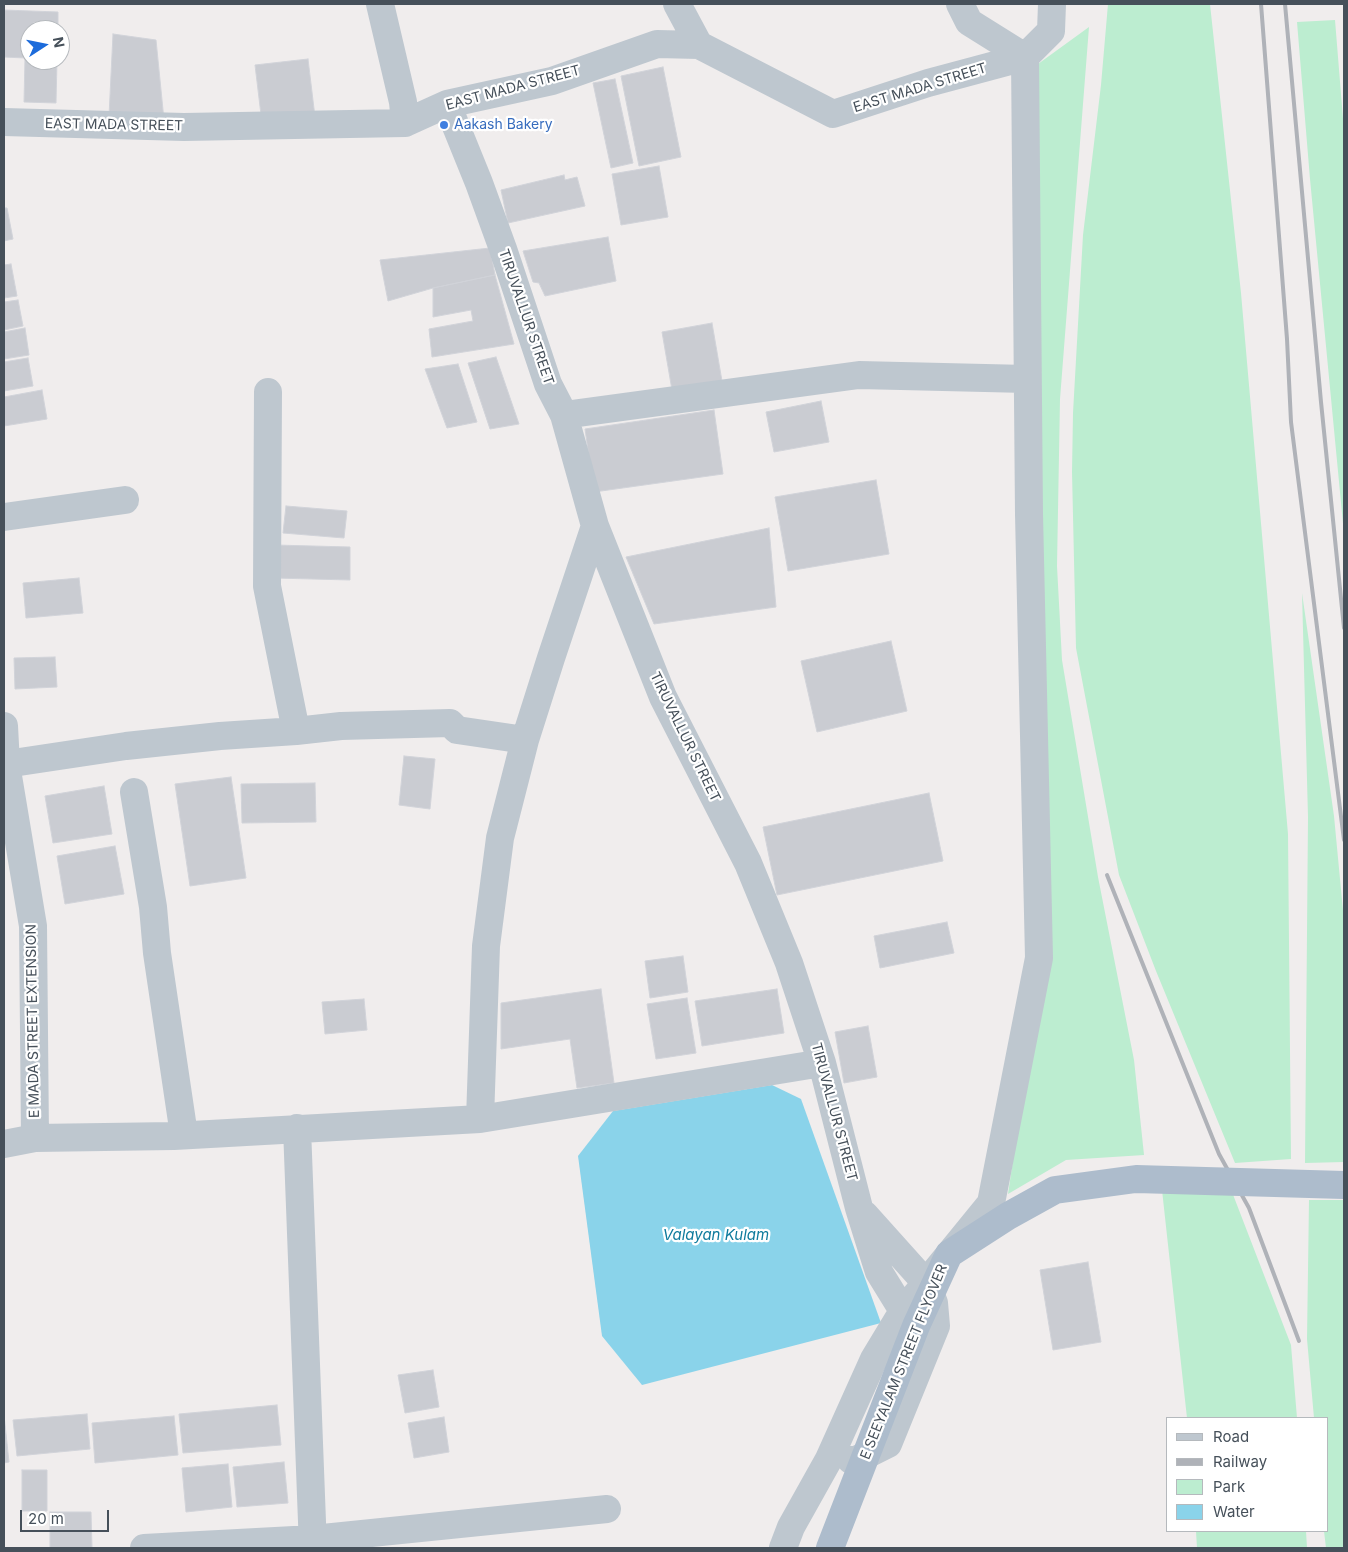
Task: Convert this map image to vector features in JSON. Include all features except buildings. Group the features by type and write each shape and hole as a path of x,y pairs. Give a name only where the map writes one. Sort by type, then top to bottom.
{"main road":[{"name":"E SEEYALAM STREET FLYOVER","path":"830,1548 916,1326 949,1254 1008,1216 1055,1190 1136,1179 1344,1185"}],"street":[{"path":"380,4 403,102 405,123"},
{"path":"677,4 698,45"},
{"path":"960,4 969,22 1025,57"},
{"path":"783,1548 791,1527 829,1459 874,1359 903,1311 992,1203 1039,958 1027,379 1025,57 1051,31 1052,4"},
{"name":"EAST MADA STREET","path":"4,122 184,127 405,123 447,104 552,81 656,44 698,45 833,114 928,83 1025,57"},
{"name":"TIRUVALLUR STREET","path":"447,104 503,249 548,384 564,415 595,526 663,697 748,863 789,963 822,1063 859,1208 879,1272 903,1311"},
{"path":"564,415 859,375 1027,379"},
{"path":"268,392 267,586 296,731"},
{"path":"4,517 126,500"},
{"path":"480,1119 486,946 500,838 525,740 595,526"},
{"path":"6,764 126,746 341,726 450,723 457,730 525,740"},
{"name":"E MADA STREET EXTENSION","path":"4,726 6,764 33,926 35,1138"},
{"path":"134,792 153,907 157,954 184,1135"},
{"path":"4,1144 35,1138 184,1135 480,1119 822,1063"},
{"path":"297,1128 313,1544"},
{"path":"829,1459 856,1460 888,1444 936,1326 934,1303 926,1283 859,1208"},
{"path":"144,1548 313,1544 607,1509"}],"green space":[{"path":"1108,4 1210,4 1241,293 1288,834 1291,1159 1235,1163 1156,971 1119,875 1076,648 1072,472 1073,413 1083,235 1101,85"},
{"path":"1335,20 1344,131 1344,534 1297,22"},
{"path":"1089,27 1060,399 1057,566 1062,660 1098,877 1134,1060 1144,1155 1066,1160 1008,1194 1043,957 1038,64"},
{"path":"1302,593 1334,816 1344,921 1344,1162 1305,1163 1308,817"},
{"path":"1162,1190 1232,1192 1291,1345 1297,1417 1187,1417"},
{"path":"1309,1200 1344,1200 1344,1548 1326,1548 1324,1532 1328,1532 1328,1417 1314,1417 1307,1339"},
{"path":"1196,1532 1306,1532 1307,1548 1197,1548"}],"water":[{"name":"Valayan Kulam","path":"772,1085 801,1099 881,1323 642,1385 602,1336 578,1156 613,1111"}],"railway":[{"path":"1261,4 1287,339 1291,422 1344,840"},
{"path":"1285,4 1321,402 1344,628"},
{"path":"1107,875 1219,1154 1249,1208 1299,1341"}],"place":[{"name":"Aakash Bakery","path":"444,125"}]}
